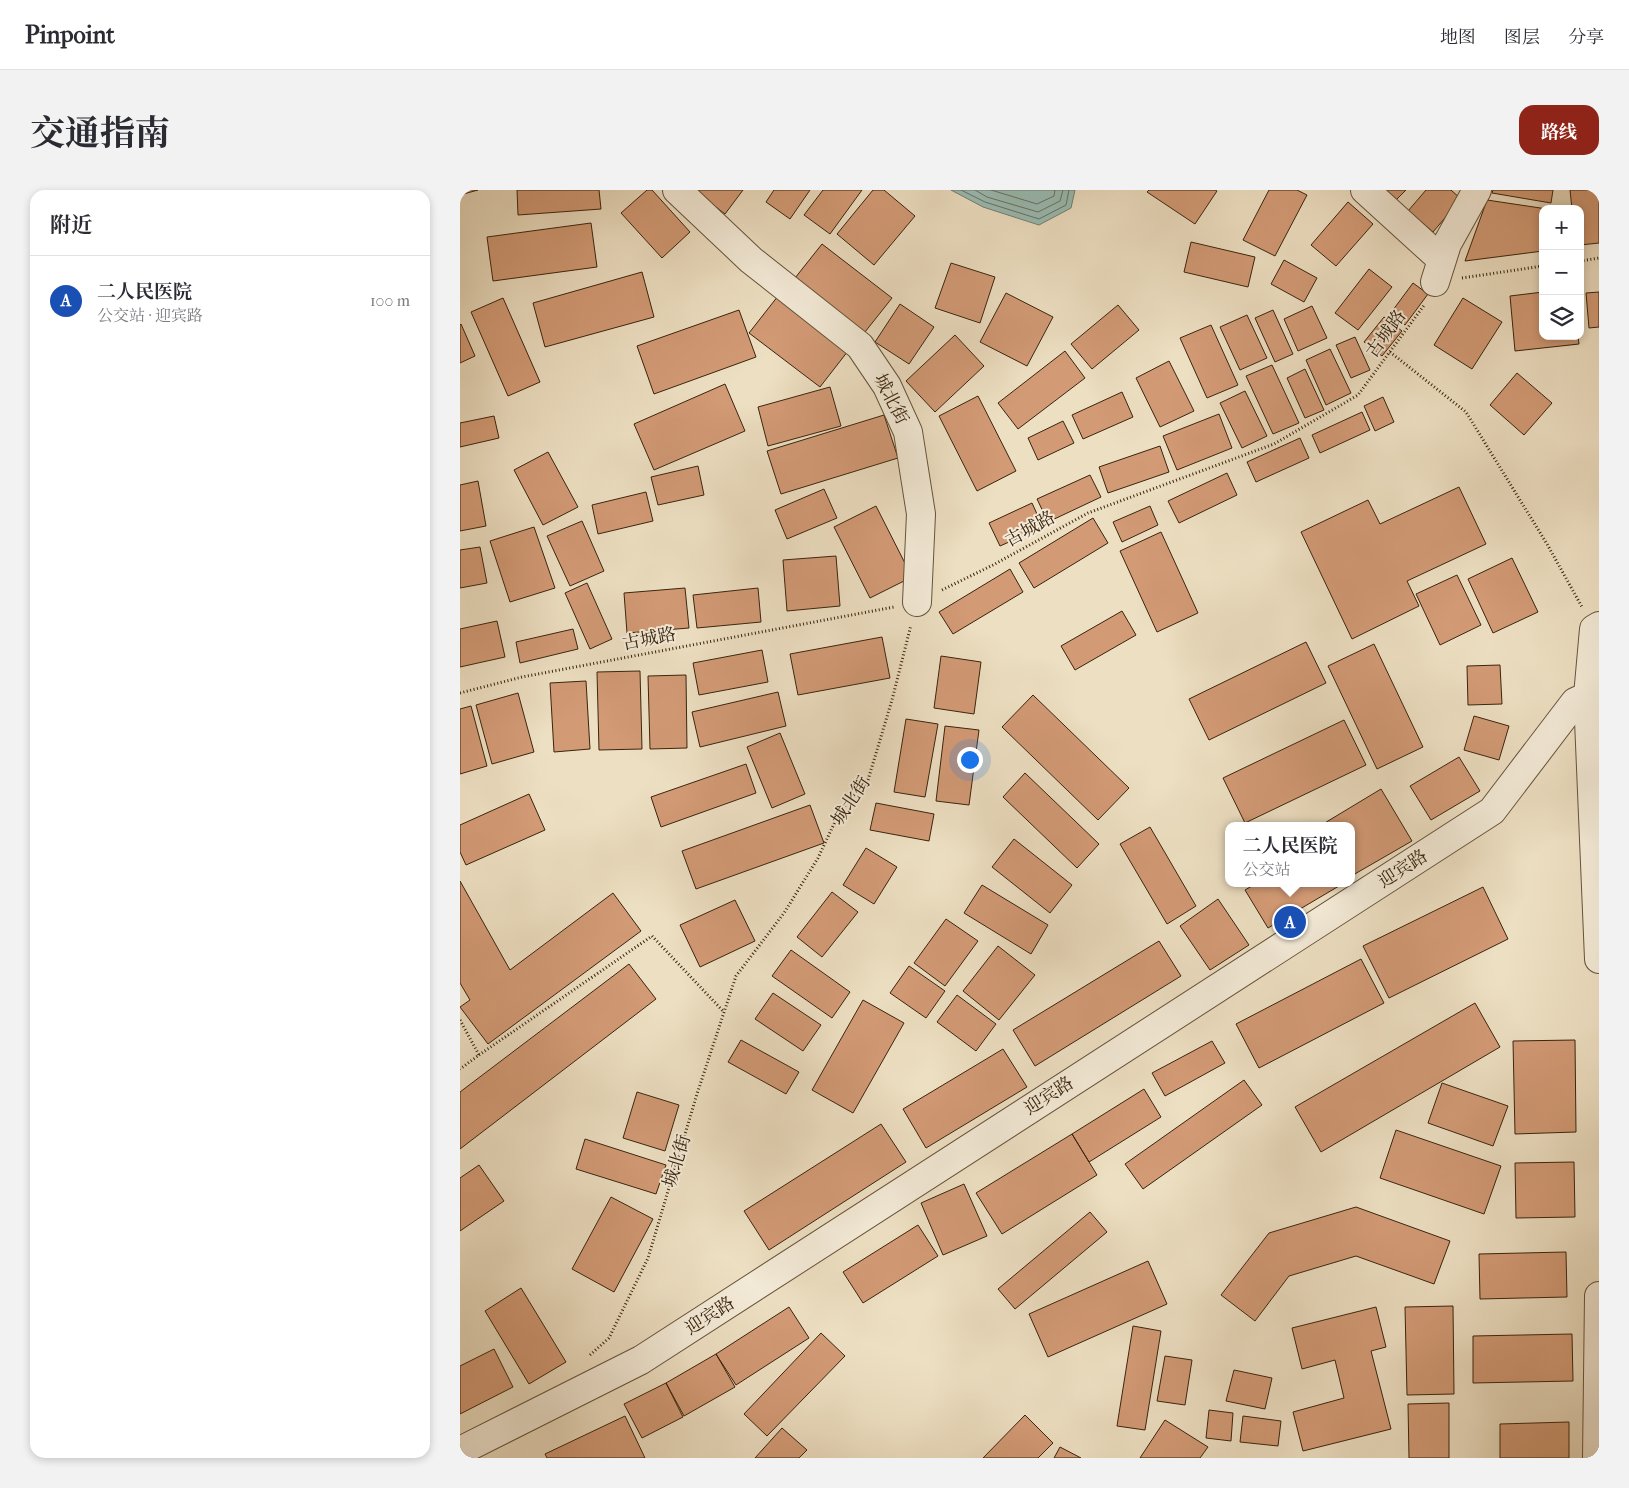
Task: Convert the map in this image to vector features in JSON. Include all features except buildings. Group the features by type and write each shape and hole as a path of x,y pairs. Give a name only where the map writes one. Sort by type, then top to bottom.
{"street":[{"name":"城北街","path":"677,190 751,260 860,346 887,386 908,432 921,514 917,602"},
{"path":"1365,190 1438,271 1447,244 1477,190"},
{"path":"1597,628 1594,694 1599,959"},
{"name":"迎宾路","path":"460,1451 641,1360 1492,811 1575,702 1594,694"},
{"path":"1597,1458 1599,1296"}],"path":[{"path":"1584,260 1599,258"},
{"path":"1438,271 1539,266"},
{"name":"古城路","path":"460,693 522,677 917,602 993,565 1088,513 1274,444 1358,395 1430,297 1438,271"},
{"path":"1390,352 1466,412 1597,628"},
{"name":"城北街","path":"588,1358 609,1338 648,1258 736,976 784,913 818,858 840,811 868,780 892,700 917,602"},
{"path":"460,1069 652,936 724,1011"},
{"path":"460,1020 479,1055"}],"water":[{"path":"951,190 1075,190 1071,208 1039,225 983,207"}],"place":[{"name":"二人民医院","path":"1290,922"}]}
